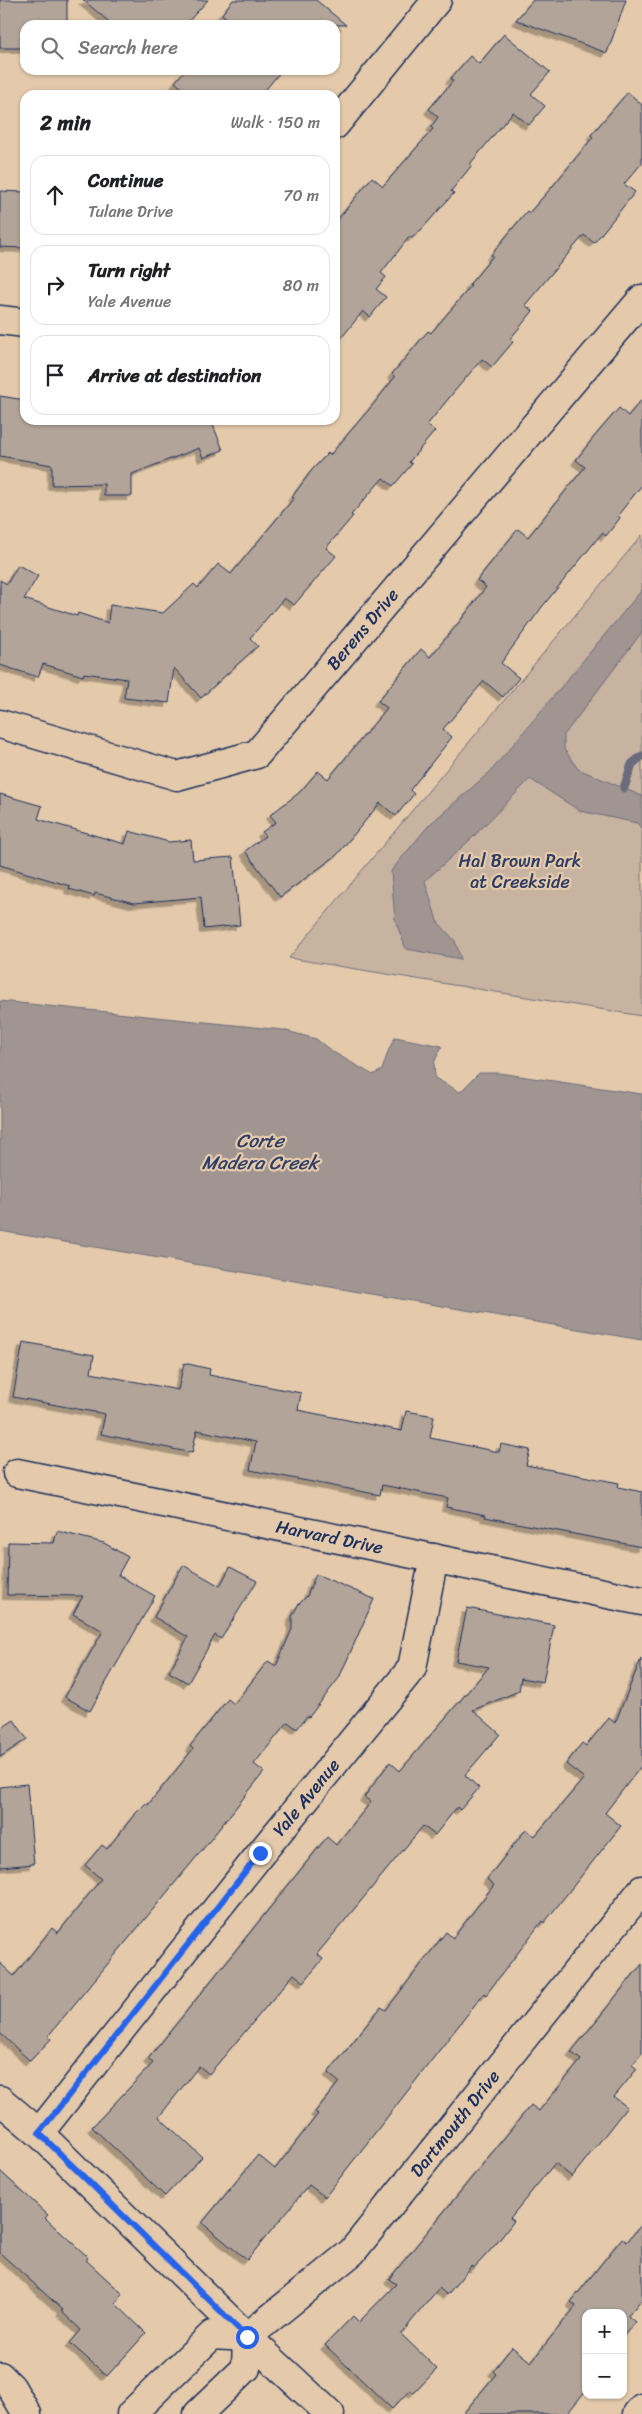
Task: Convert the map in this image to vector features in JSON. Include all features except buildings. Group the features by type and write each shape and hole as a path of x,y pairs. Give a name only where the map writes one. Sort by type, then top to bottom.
{"street":[{"path":"340,119 437,0"},
{"name":"Berens Drive","path":"0,724 177,776 257,754 642,300"},
{"path":"0,320 20,322"},
{"name":"Harvard Drive","path":"17,1473 642,1602"},
{"name":"Yale Avenue","path":"39,2133 260,1853 412,1668 434,1558"},
{"name":"Dartmouth Drive","path":"247,2337 352,2252 642,1890"},
{"path":"0,2100 39,2133 247,2337 330,2414"},
{"path":"131,2414 212,2335 247,2337"},
{"path":"198,2414 246,2368 247,2337"},
{"path":"0,2376 11,2387 27,2414"},
{"path":"637,2414 642,2408"}],"green space":[{"name":"Hal Brown Park at Creekside","path":"642,535 642,1016 289,958"}],"water":[{"path":"642,590 642,632 564,735 564,749 578,769 642,796 642,829 637,823 580,811 530,779 473,837 425,881 437,921 455,941 461,959 406,949 395,920 391,871 429,825 491,771"},
{"name":"Corte Madera Creek","path":"0,1001 283,1030 316,1039 333,1052 373,1075 382,1070 395,1037 442,1046 434,1063 435,1078 460,1092 479,1073 499,1073 642,1094 642,1340 0,1231"}],"waterway":[{"path":"624,788 632,764 642,756"}],"route":[{"path":"247,2337 39,2133 260,1853"}]}
